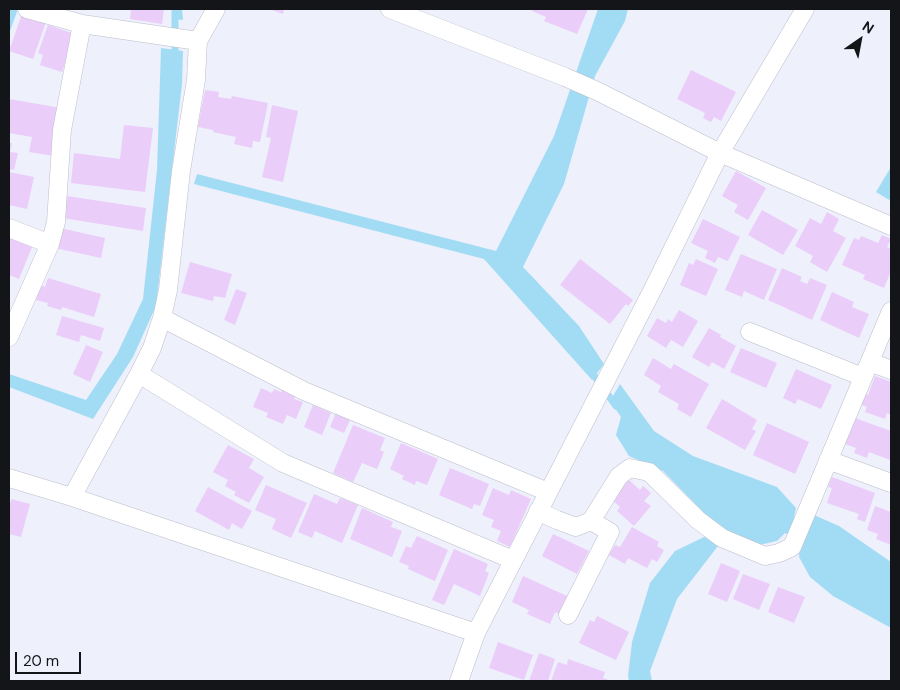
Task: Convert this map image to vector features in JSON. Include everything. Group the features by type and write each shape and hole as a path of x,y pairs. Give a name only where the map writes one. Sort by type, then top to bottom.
{"street":[{"path":"27,9 82,24 183,39"},
{"path":"183,39 216,9"},
{"path":"390,9 565,77 720,154 891,226"},
{"path":"458,681 476,633 654,287 720,154 806,9"},
{"path":"9,337 50,244 56,222 62,130 82,24"},
{"path":"72,497 139,374 152,348 162,318 168,290 180,178 196,80 183,39"},
{"path":"9,228 50,244"},
{"path":"538,511 576,527 591,521 619,476 630,468 649,472 698,520 722,538 766,556 792,547 891,311"},
{"path":"162,318 304,392 548,492"},
{"path":"750,332 866,369 891,370"},
{"path":"139,374 283,462 513,560"},
{"path":"828,460 891,484"},
{"path":"9,478 72,497 476,633"},
{"path":"568,615 610,532 591,521"}],"water":[{"path":"9,9 18,9 9,34"},
{"path":"172,9 182,9 183,20 173,19"},
{"path":"598,9 628,9 625,21 595,76 564,184 523,267 579,326 604,364 592,380 484,259 194,184 197,174 496,251 554,136"},
{"path":"161,48 183,51 182,84 156,306 133,357 93,419 9,387 9,374 86,400 117,354 143,299 157,170"},
{"path":"891,167 891,201 876,192"},
{"path":"620,384 654,431 693,456 777,487 796,508 794,517 808,522 814,515 839,526 891,562 891,628 833,596 810,577 799,557 800,544 785,533 777,541 759,545 715,540 718,546 677,599 650,671 652,681 629,681 632,642 650,583 675,551 706,536 713,522 663,471 629,456 616,435 621,417 610,401"}],"building":[{"path":"131,9 164,9 162,24 130,19"},
{"path":"269,9 284,9 283,14"},
{"path":"533,9 588,9 577,34 544,21 546,17 532,11"},
{"path":"22,14 46,22 33,59 9,51"},
{"path":"48,25 75,34 62,72 40,65 43,55 38,53"},
{"path":"691,70 736,92 721,121 714,117 711,122 703,118 705,113 677,99"},
{"path":"205,90 219,92 218,97 231,99 232,96 268,103 260,142 253,141 252,148 234,144 236,137 198,127"},
{"path":"9,99 61,108 54,156 29,152 32,137 9,133"},
{"path":"272,105 298,111 283,182 262,177 271,138 266,137"},
{"path":"124,125 153,128 145,192 71,183 74,153 120,159"},
{"path":"9,143 12,143 10,152 18,153 14,170 9,169"},
{"path":"736,171 766,188 748,220 734,212 738,205 722,196"},
{"path":"9,172 34,177 27,209 9,205"},
{"path":"67,196 146,208 143,231 63,218"},
{"path":"762,210 798,230 783,255 748,235"},
{"path":"827,212 839,219 833,231 846,238 827,272 810,262 813,256 795,246 810,218 821,224"},
{"path":"703,219 740,237 728,261 718,257 715,263 705,258 708,251 691,243"},
{"path":"60,228 105,238 101,258 55,248"},
{"path":"9,233 14,235 12,239 32,247 19,279 9,275"},
{"path":"882,235 891,239 887,247 891,249 891,271 884,288 863,279 865,275 842,265 854,238 859,240 861,236 878,243"},
{"path":"741,254 777,269 764,300 744,291 742,297 725,290"},
{"path":"580,259 633,300 628,306 626,304 610,324 560,285"},
{"path":"696,259 718,269 706,296 680,285 689,263 693,265"},
{"path":"190,262 232,274 225,298 214,296 213,301 181,293"},
{"path":"782,268 802,277 800,281 807,284 810,278 827,285 812,320 768,300"},
{"path":"48,278 101,294 94,317 62,307 61,310 47,306 48,303 36,300 40,285 45,287"},
{"path":"236,289 247,293 235,325 224,320"},
{"path":"832,292 854,302 852,307 869,314 859,338 820,320"},
{"path":"679,310 698,321 683,347 671,340 666,348 647,336 657,318 666,323 668,319 672,322"},
{"path":"62,316 104,328 100,341 81,335 79,342 56,335"},
{"path":"709,328 736,346 724,369 712,362 709,367 692,357"},
{"path":"86,345 103,352 90,382 73,374"},
{"path":"741,348 777,363 766,388 730,372"},
{"path":"653,358 671,369 674,364 709,384 691,417 677,409 679,404 658,392 661,386 644,375"},
{"path":"796,369 832,385 821,409 798,399 795,404 783,398"},
{"path":"875,376 891,382 891,415 887,413 885,419 865,412 867,407 859,404 863,393 868,395"},
{"path":"261,388 272,393 274,389 281,392 282,389 296,395 294,399 303,402 296,419 287,415 283,424 266,417 268,413 253,407"},
{"path":"722,399 757,420 752,429 756,431 745,450 706,428"},
{"path":"313,405 331,413 322,435 304,427"},
{"path":"336,412 351,418 344,433 330,427"},
{"path":"855,418 891,431 890,460 869,452 867,458 854,453 856,448 845,444"},
{"path":"767,423 809,442 795,474 753,455"},
{"path":"353,425 385,438 380,450 384,452 377,469 362,463 353,482 333,473"},
{"path":"401,443 438,459 427,485 416,481 415,485 402,479 404,476 390,469"},
{"path":"228,445 254,459 249,468 264,477 249,503 234,495 236,492 225,486 228,480 213,472"},
{"path":"450,468 489,484 480,506 474,504 472,509 439,495"},
{"path":"832,477 875,493 865,522 857,519 859,514 827,503 832,488 828,487"},
{"path":"629,480 640,490 643,486 651,493 644,501 651,506 634,526 617,511 620,507 612,500"},
{"path":"266,485 307,503 291,538 272,529 276,519 255,510"},
{"path":"208,487 252,511 242,529 232,523 229,530 195,511"},
{"path":"493,488 509,495 511,490 531,499 510,547 497,541 501,531 491,527 494,520 482,515"},
{"path":"314,494 337,504 340,498 358,505 342,543 315,531 312,538 298,532"},
{"path":"11,499 30,504 21,537 9,534 9,501 11,502"},
{"path":"875,506 891,512 891,545 876,539 878,534 867,530"},
{"path":"362,508 393,522 391,527 402,531 392,557 350,539"},
{"path":"632,527 659,542 657,546 664,550 657,562 652,559 647,568 628,558 625,564 609,555 615,545 620,547"},
{"path":"553,534 589,551 577,574 542,556"},
{"path":"417,536 448,550 435,581 408,569 409,566 399,562 406,546 411,548"},
{"path":"454,549 488,564 485,571 489,573 480,596 454,584 444,605 432,600"},
{"path":"721,563 740,571 727,602 708,594"},
{"path":"743,574 770,584 759,610 733,599"},
{"path":"523,576 567,596 559,614 555,612 550,624 527,614 529,610 512,602"},
{"path":"778,587 805,597 794,623 768,612"},
{"path":"597,616 629,632 616,660 579,643 590,620 594,622"},
{"path":"498,642 533,655 524,680 489,668"},
{"path":"539,653 555,659 548,681 529,681"},
{"path":"568,659 605,672 603,678 612,681 551,681 558,662 567,665"}],"waterway":[{"path":"175,9 175,58"},
{"path":"590,370 616,406"}]}
